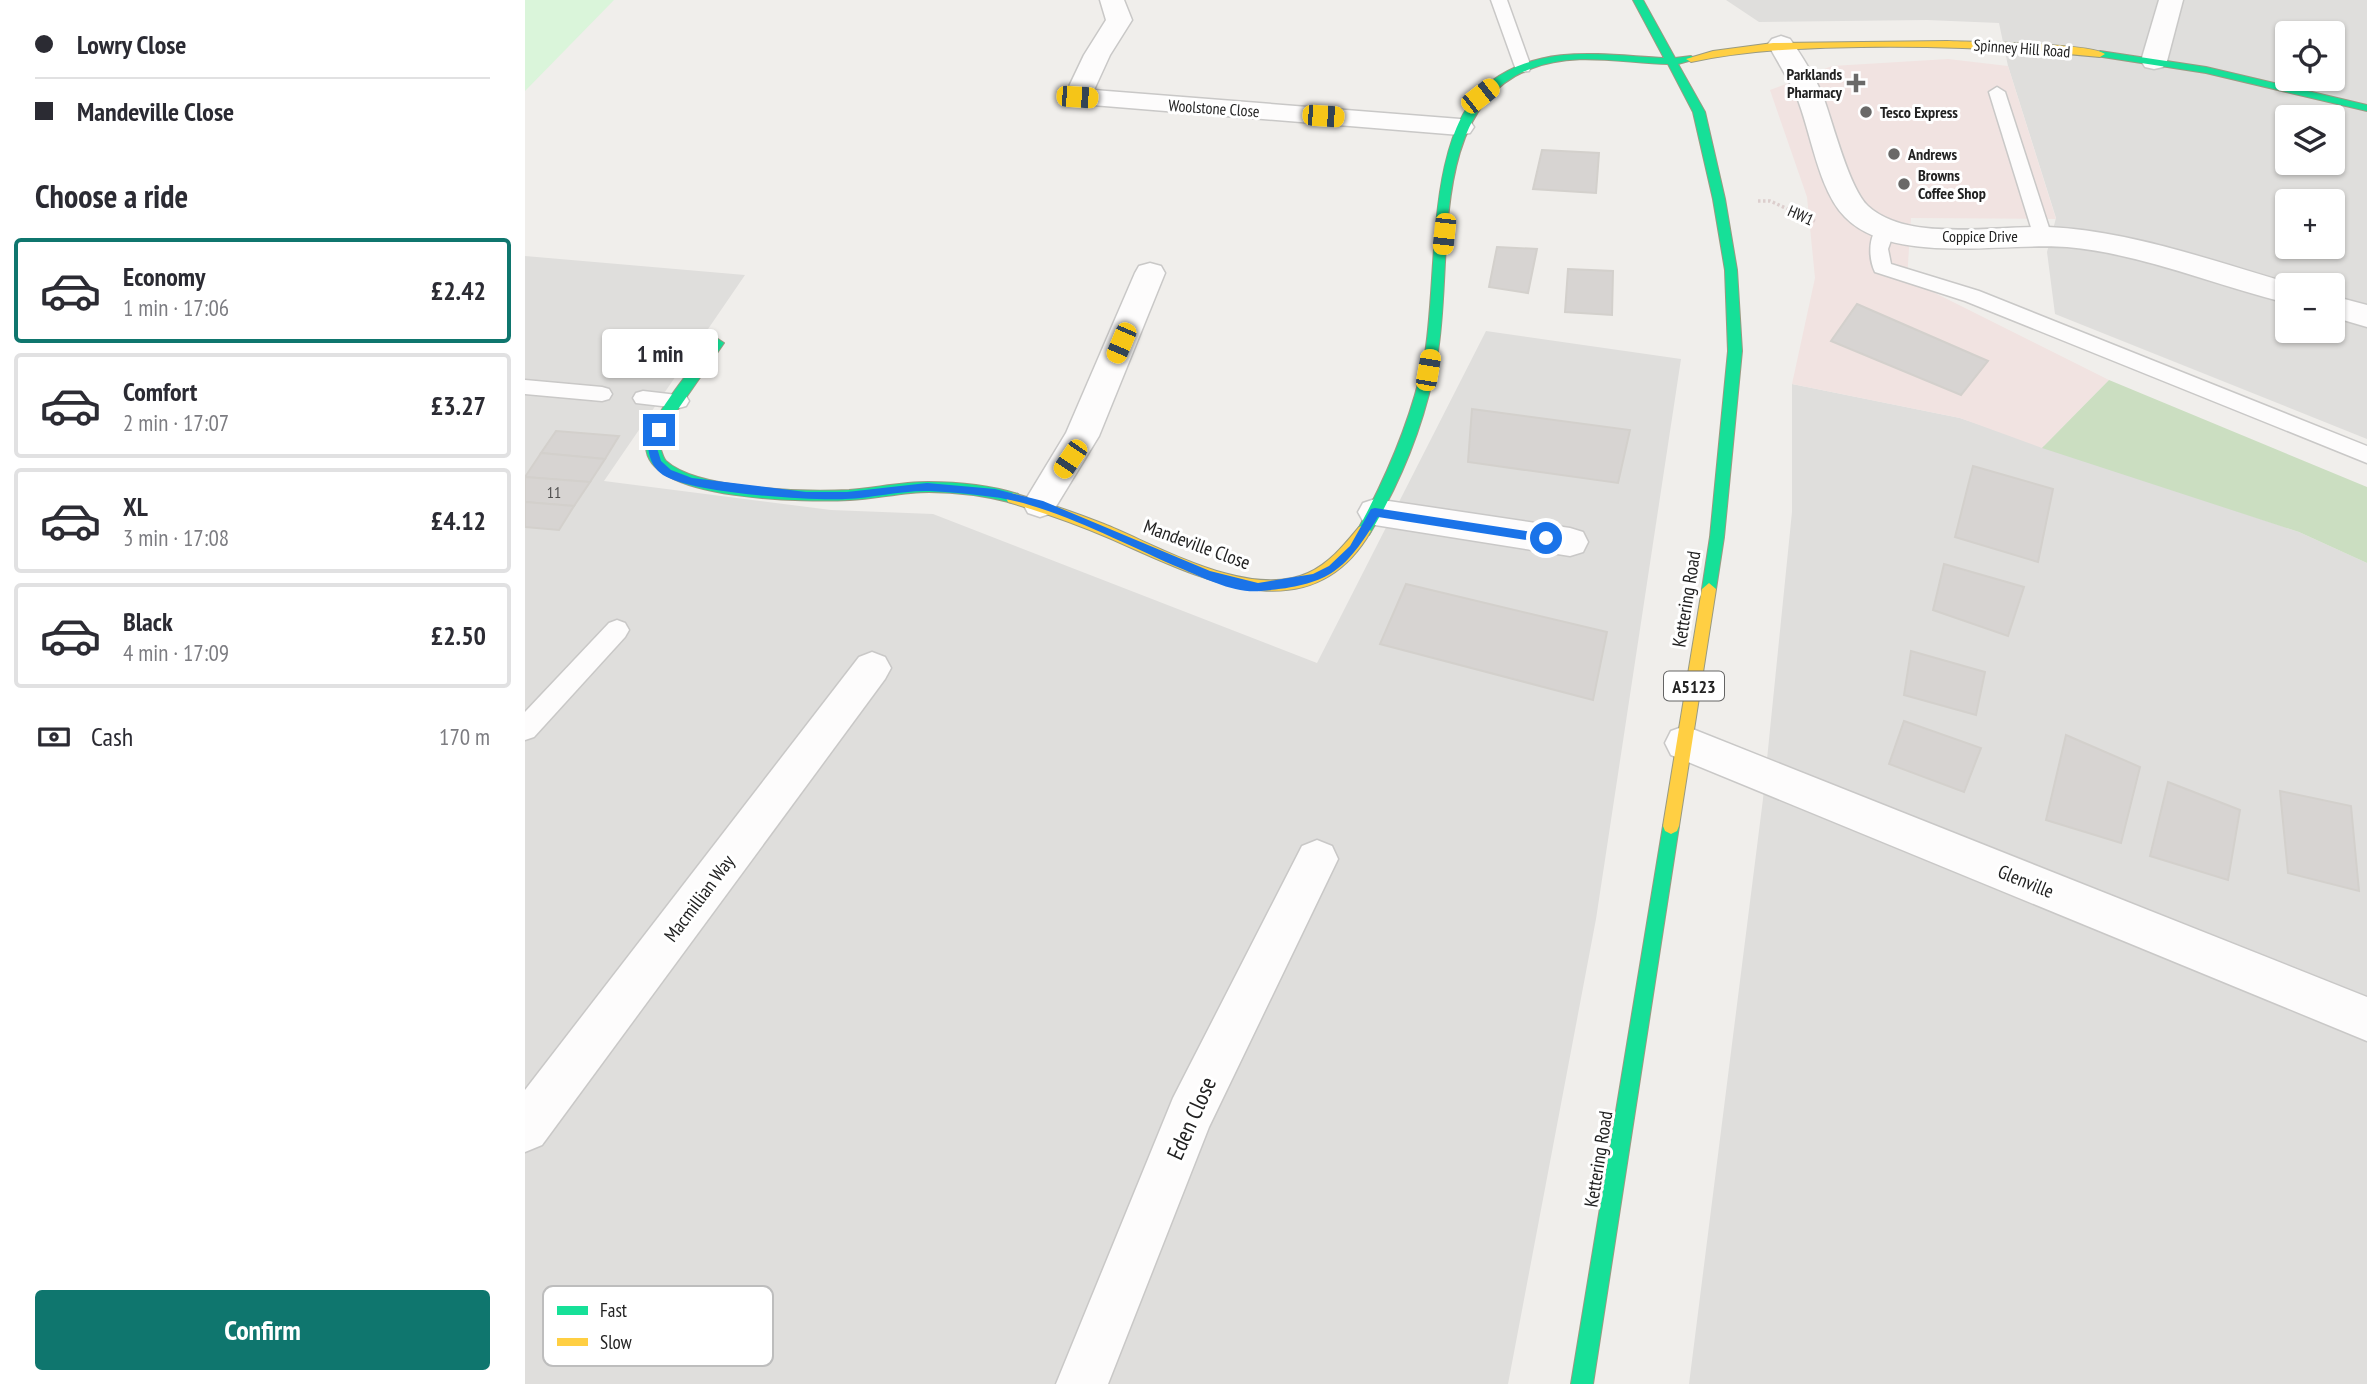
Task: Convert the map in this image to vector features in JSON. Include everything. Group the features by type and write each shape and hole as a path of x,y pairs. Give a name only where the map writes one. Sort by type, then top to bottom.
{"street":[{"name":"Woolstone Close","path":"1112,0 1119,20 1097,55 1077,97 1460,127"},
{"name":"Kettering Road","path":"1582,1384 1717,537 1735,351 1731,270 1719,199 1699,112 1638,0"},
{"path":"2154,61 2171,0"},
{"name":"Spinney Hill Road","path":"1674,62 1728,50 1781,44 1946,43 2070,51 2154,61 2367,108"},
{"name":"Coppice Drive","path":"1781,44 1809,95 1846,199 1853,210 1883,239 1924,236 2043,237 2097,242 2139,251 2275,290"},
{"name":"Mandeville Close","path":"718,343 659,430 652,448 657,463 667,472 691,482 806,496 847,496 927,487 995,493 1040,504 1206,574 1234,583 1258,588 1315,578 1333,569 1353,549 1375,512 1424,390 1435,329 1452,158 1460,127 1480,96 1501,79 1523,68 1560,59 1602,55 1674,62"},
{"path":"1040,504 1082,436 1150,274"},
{"path":"2345,310 2367,316"},
{"path":"1375,512 1570,542"},
{"name":"Macmillian Way","path":"525,1128 872,668"},
{"name":"Glenville","path":"1685,743 2367,1020"},
{"name":"Eden Close","path":"1082,1384 1190,1115 1317,859"}],"lane":[{"path":"1499,0 1523,68"},
{"path":"1997,92 2043,237"},
{"path":"1883,239 1882,268 1972,296 2367,456"},
{"path":"525,387 602,394"},
{"path":"643,397 679,401"},
{"path":"525,729 617,630"}],"path":[{"name":"HW1","path":"1719,199 1770,201 1883,239"}],"shaded area":[{"path":"1726,0 2367,0 2367,439 2055,314 2047,252 2056,218 2008,66 1999,23 1927,20 1759,22"},
{"path":"1948,59 2008,66 2056,219 1911,218 1907,279 2109,380 2042,448 1960,418 1792,384 1815,278 1807,197 1770,90 1832,66"},
{"path":"525,256 745,275 604,481 831,510 933,514 1317,663 1486,331 1681,359 1596,919 1508,1384 525,1384"},
{"path":"1792,384 1960,418 2299,532 2367,563 2367,1384 1689,1384 1763,799 1792,512"}],"green space":[{"path":"525,0 614,0 525,91"},
{"path":"2109,380 2367,487 2367,563 2299,532 2042,448"}],"building":[{"path":"1542,150 1599,153 1596,193 1533,189"},
{"path":"1497,247 1537,249 1528,293 1489,287"},
{"path":"1568,269 1613,271 1612,315 1565,312"},
{"path":"1857,304 1988,361 1961,395 1831,341"},
{"path":"1472,409 1630,430 1618,483 1468,462"},
{"path":"556,431 619,436 605,459 541,453"},
{"path":"541,453 605,459 590,482 525,477"},
{"path":"1973,466 2053,489 2038,562 1955,537"},
{"path":"525,477 590,482 574,506 525,502"},
{"path":"525,502 574,506 559,530 525,527"},
{"path":"1944,564 2024,587 2008,636 1933,610"},
{"path":"1406,584 1607,632 1593,700 1380,644"},
{"path":"1911,651 1985,672 1976,715 1904,695"},
{"path":"1904,721 1981,748 1964,792 1889,764"},
{"path":"2066,735 2140,767 2121,843 2046,820"},
{"path":"2168,782 2240,810 2228,880 2150,856"},
{"path":"2280,791 2351,806 2359,891 2288,873"}],"traffic: fast":[{"path":"1638,0 1699,112 1719,199 1731,270 1735,351 1717,537 1709,589"},
{"path":"2100,54 2206,70 2367,108"},
{"path":"1364,531 1400,461 1425,384 1435,333 1447,182 1456,145 1470,112 1492,86 1524,67 1545,61 1590,55 1661,61 1691,59"},
{"path":"718,343 671,408 656,435 653,447 658,463 677,475 704,484 771,493 848,495 939,487 982,491 1013,498"},
{"path":"1582,1384 1671,826"}],"traffic: slow":[{"path":"1691,59 1773,47 1886,43 2008,46 2100,54"},
{"path":"1013,498 1082,521 1187,566 1251,585 1282,586 1311,579 1339,561 1364,531"},
{"path":"1671,826 1709,589"}],"place":[{"name":"Parklands Pharmacy","path":"1856,83"},
{"name":"Tesco Express","path":"1866,112"},
{"name":"Andrews","path":"1894,154"},
{"name":"Browns Coffee Shop","path":"1904,184"}],"route":[{"path":"659,430 652,448 657,463 667,472 691,482 806,496 847,496 927,487 995,493 1040,504 1206,574 1258,588 1315,578 1333,569 1353,549 1375,512 1546,538"}]}
